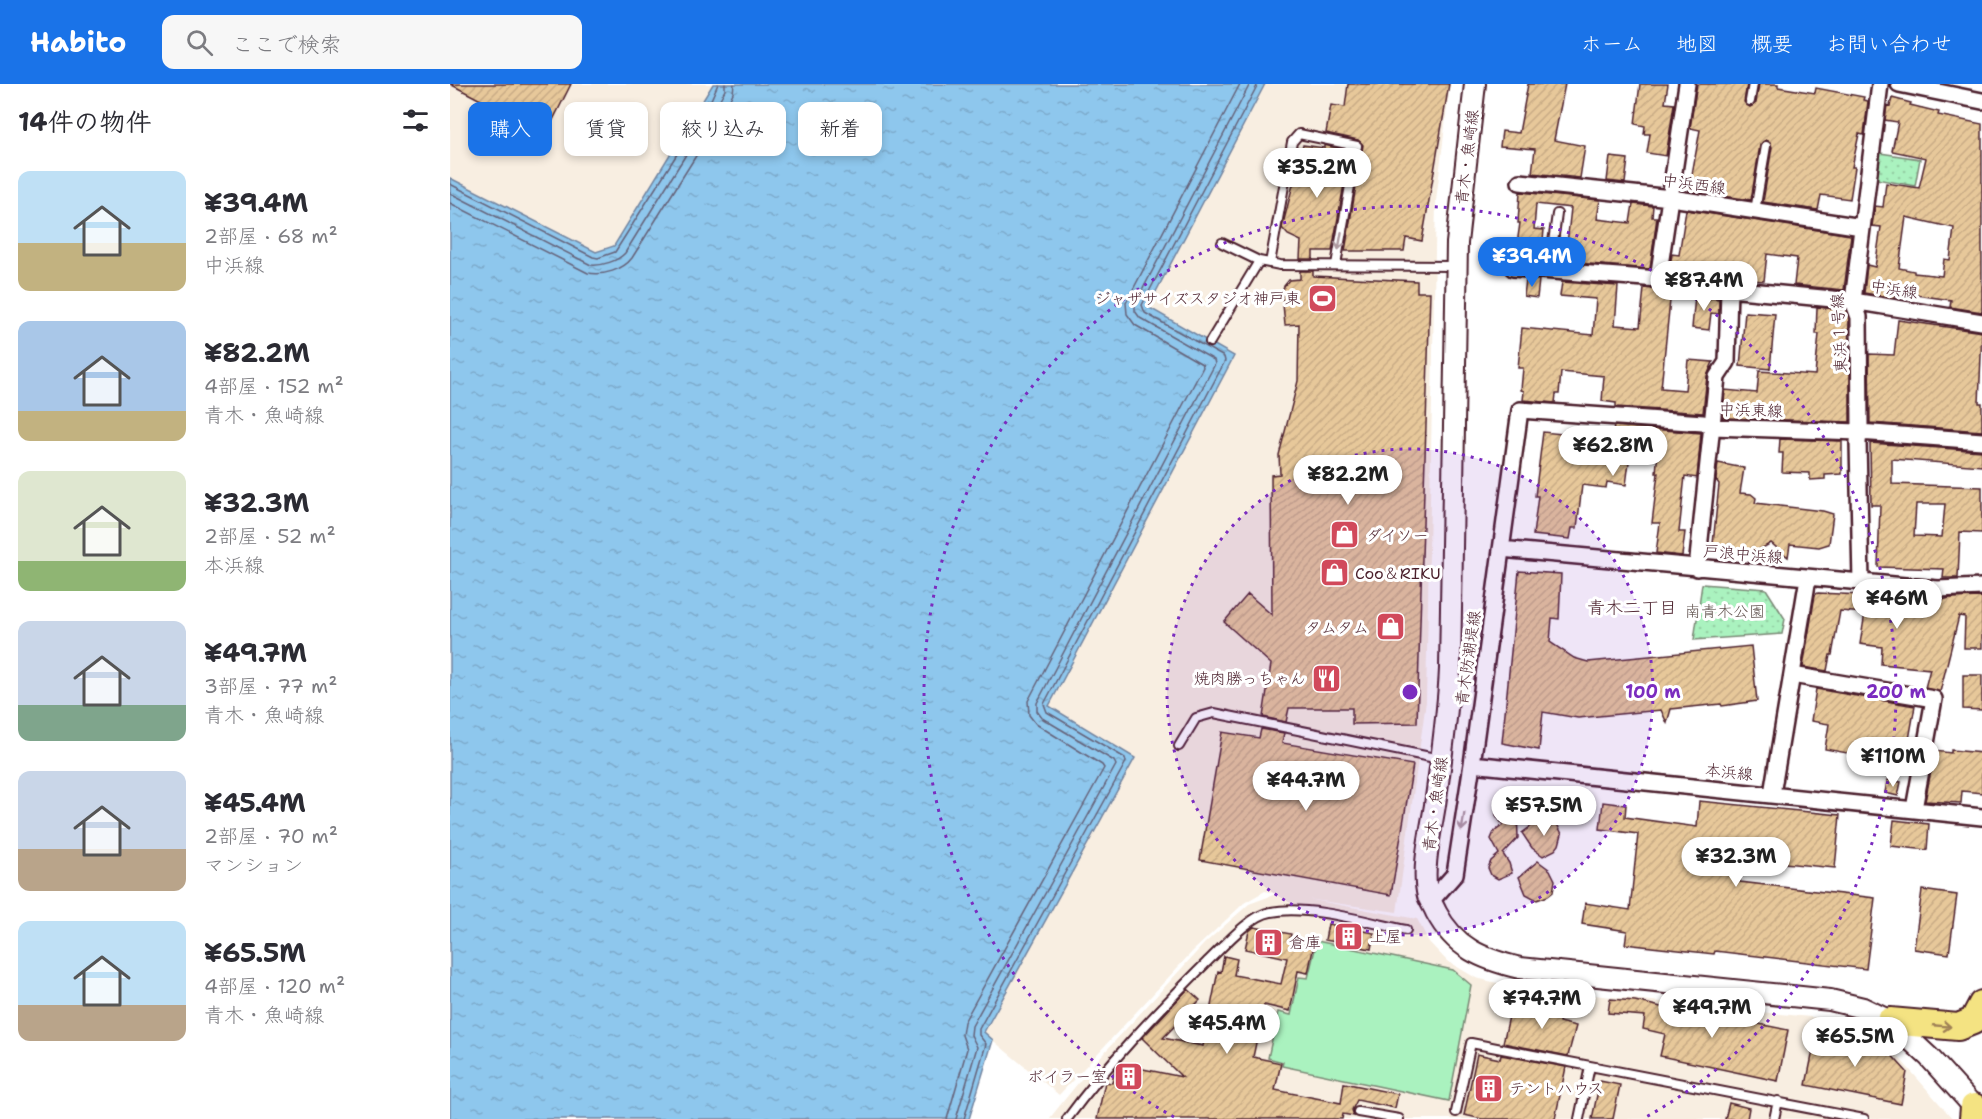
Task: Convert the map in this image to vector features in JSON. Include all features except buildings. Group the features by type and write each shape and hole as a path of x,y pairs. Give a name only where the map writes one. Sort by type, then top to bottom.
{"highway":[{"path":"1890,1021 1958,1027 1973,1021 1982,1004"}],"street":[{"name":"青木・魚崎線","path":"1475,84 1456,243 1450,669 1448,710 1426,863 1428,894 1431,901 1442,922 1455,939 1474,954 1494,962 1520,968 1830,1000 1863,1008 1890,1021 1929,1057 1976,1113"},
{"path":"1658,279 1687,84"},
{"name":"東浜１号線","path":"1861,582 1858,317 1853,301 1880,84"},
{"path":"1899,84 1982,101"},
{"name":"中浜西線","path":"1520,182 1671,198 1862,227"},
{"name":"中浜線","path":"1514,268 1658,279 1729,289 1853,301 1982,322"},
{"path":"1696,568 1717,377 1727,362 1729,289"},
{"name":"中浜東線","path":"1520,410 1703,423 1712,427 1859,432 1982,441"},
{"name":"青木防潮堤線","path":"1431,901 1455,874 1520,410"},
{"name":"戸浪中浜線","path":"1501,549 1938,589 1982,587"},
{"path":"1772,794 1808,578"},
{"path":"1792,675 1934,699 1914,809"},
{"name":"本浜線","path":"1472,764 1982,817"}],"lane":[{"path":"1750,101 1753,84"},
{"path":"1270,263 1292,142 1299,135 1357,146 1336,265"},
{"path":"1755,211 1766,146"},
{"path":"1549,271 1557,214"},
{"path":"1222,243 1258,261 1270,263 1456,266"},
{"path":"1210,342 1258,261"},
{"path":"1179,746 1196,718 1214,713 1441,759"},
{"path":"1067,1119 1156,1013 1242,928 1268,912 1296,909 1406,930"},
{"path":"1456,1112 1471,1043 1864,1119"},
{"path":"1579,1119 1590,1066"},
{"path":"1774,1119 1778,1101"},
{"path":"1358,1112 1399,1119"}],"shaded area":[{"path":"450,84 713,84 702,102 660,102 660,156 669,156 614,246 596,252 450,178"},
{"path":"1265,84 1450,84 1436,201 1426,701 1397,912 1307,899 1417,919 1429,942 1447,961 1476,978 1514,987 1840,1020 1869,1032 1895,1053 1953,1119 1049,1119 1091,1067 1205,943 1249,904 1276,894 1265,891 1244,903 1192,952 1059,1095 984,1033 1135,758 1049,707 1234,357 1147,307"}],"green space":[{"path":"1880,153 1920,159 1915,186 1876,179"},
{"name":"南青木公園","path":"1702,584 1766,589 1785,619 1782,634 1694,640"},
{"path":"1317,941 1453,970 1471,985 1449,1101 1282,1066 1283,1062 1268,1058 1278,1012 1291,1015 1299,977 1308,978"}],"water":[{"path":"713,84 1265,84 1148,307 1234,356 1049,706 1135,758 984,1032 993,1040 969,1119 450,1119 450,178 596,252 614,246 669,156 786,156 786,102 702,102"}],"place":[{"name":"ジャザサイズスタジオ神戸東","path":"1322,298"},
{"name":"ダイソー","path":"1345,535"},
{"name":"Coo＆RIKU","path":"1334,573"},
{"name":"タムタム","path":"1390,627"},
{"name":"焼肉勝っちゃん","path":"1327,678"},
{"name":"上屋","path":"1349,936"},
{"name":"倉庫","path":"1268,942"},
{"name":"ボイラー室","path":"1128,1076"},
{"name":"テントハウス","path":"1488,1088"}],"district":[{"name":"青木二丁目","path":"1632,608"}]}
